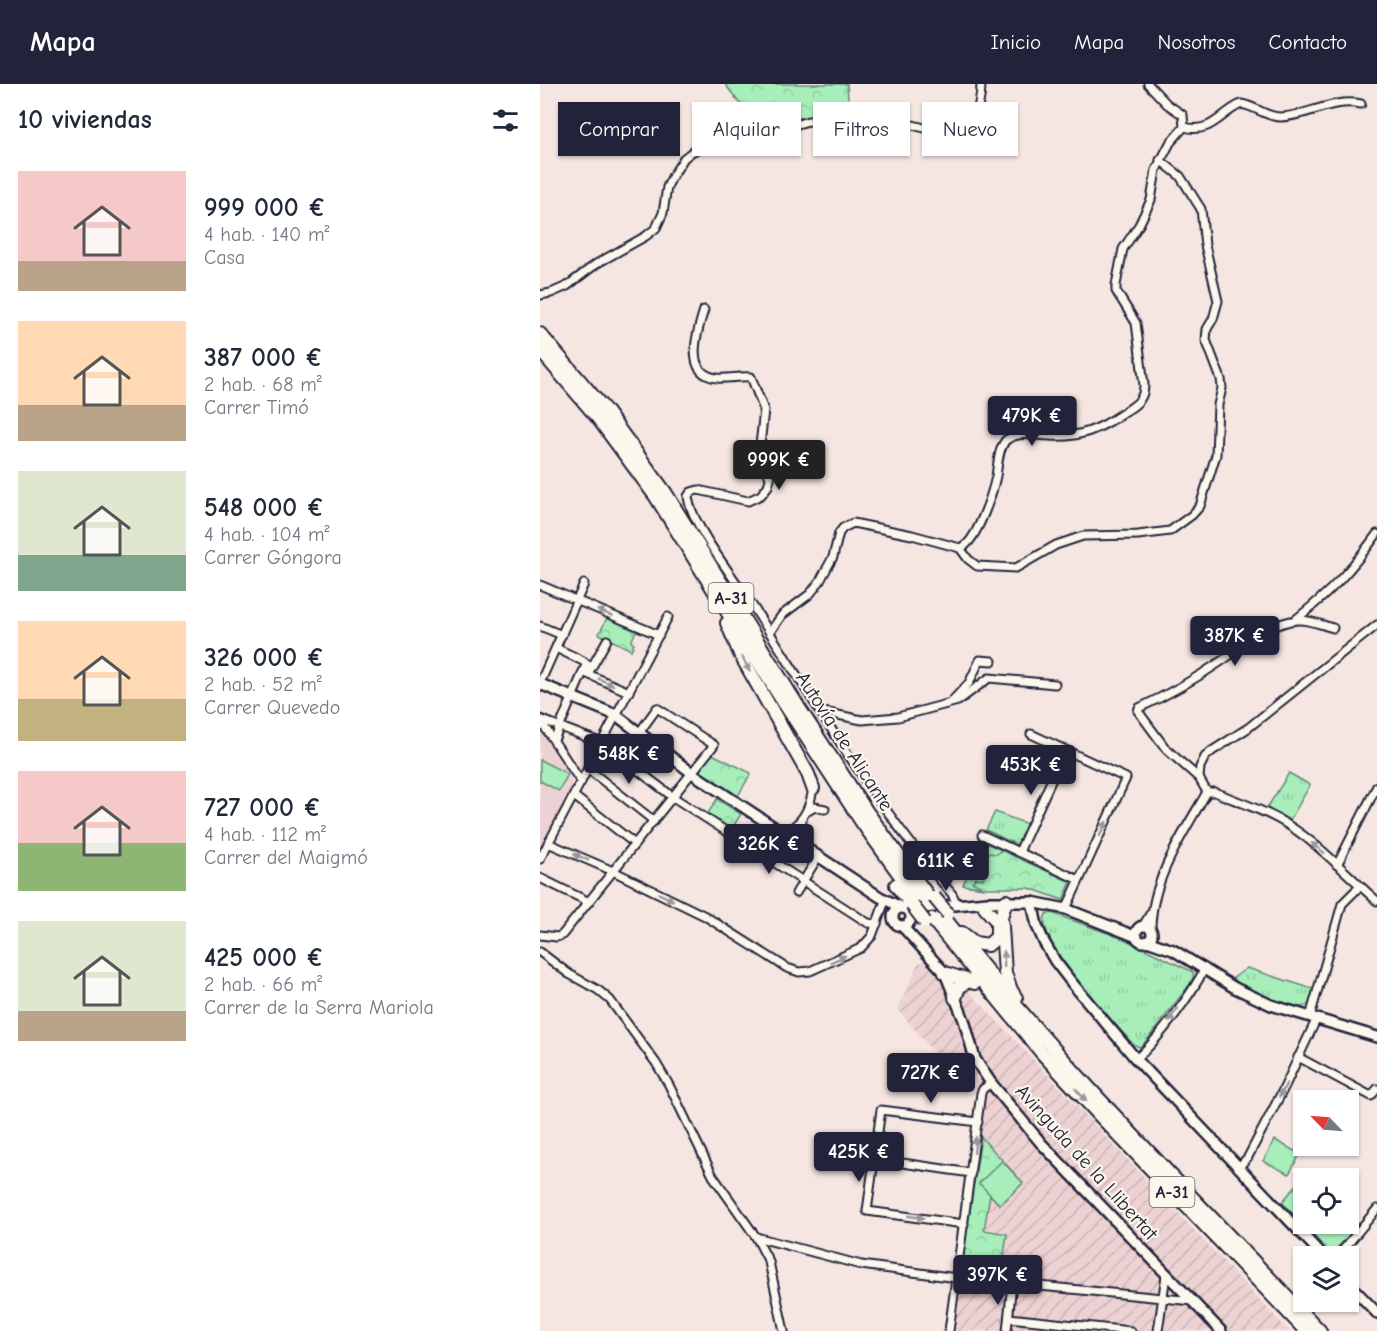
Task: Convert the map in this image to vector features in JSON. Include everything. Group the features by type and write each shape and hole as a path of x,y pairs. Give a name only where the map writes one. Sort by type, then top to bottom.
{"highway":[{"name":"Autovía de Alicante","path":"540,334 605,410 665,492 867,812 922,886 915,909"},
{"name":"Autovía de Alicante","path":"540,350 597,417 656,497 915,909 936,918 1103,1105 1320,1331"},
{"path":"704,574 707,587 740,654 808,774 813,788"},
{"path":"896,885 915,909 936,918 982,945 993,942 997,937 998,922 1012,901"},
{"path":"980,906 998,922 1007,982 1037,1029"},
{"name":"Autovía de Alicante","path":"936,918 1016,1023 1102,1118 1306,1331"},
{"path":"936,918 971,982 1004,1015 1016,1023"},
{"path":"945,973 971,982"},
{"path":"955,998 959,987 971,982"}],"street":[{"path":"540,295 567,286 596,264 656,228 663,213 667,187 684,158 693,150 705,145 755,137 808,121 901,122 944,133 950,132 971,123 978,109 981,84"},
{"path":"770,632 782,615 810,594 820,581 833,557 838,533 843,528 853,523 912,534 960,548 965,547 970,542 983,516 1006,440 1014,436 1029,434 1052,436 1089,432 1104,426 1139,402 1144,393 1136,323 1116,291 1116,285 1123,249 1139,225 1151,200 1160,160 1170,143 1184,127 1184,115 1167,104 1148,84"},
{"path":"1184,127 1193,129 1210,126 1241,104 1249,105 1272,117 1283,117 1325,106 1361,104"},
{"path":"960,548 977,566 1016,568 1056,545 1083,536 1138,535 1170,531 1192,516 1200,506 1216,455 1218,405 1222,388 1221,379 1206,340 1207,329 1213,319 1218,301 1205,245 1201,208 1180,176 1160,160"},
{"path":"704,310 694,352 696,362 705,375 718,378 751,377 764,410 760,445 770,479 765,490 755,499 748,501 698,490 691,492 688,501 706,538 770,632 819,711 896,826 952,894 957,904"},
{"path":"1207,792 1199,777 1166,749 1138,711 1139,708 1178,688 1257,636 1295,620 1333,589 1377,534"},
{"path":"584,584 540,684 616,715 692,773 882,899 915,909"},
{"path":"540,585 659,635"},
{"path":"540,859 668,617"},
{"path":"1295,620 1304,620 1333,628"},
{"path":"1199,777 1200,766 1205,757 1248,728 1377,625"},
{"path":"540,626 562,634"},
{"path":"554,740 572,697 587,670 597,660 607,640"},
{"path":"556,648 583,661 587,670 628,692"},
{"path":"951,701 969,683 980,660 992,661"},
{"path":"819,711 872,720 898,717 951,701 958,701 989,678 1055,684"},
{"path":"540,935 557,937 562,935 714,745 657,708 639,733"},
{"path":"540,719 602,743 673,797 868,923 877,924"},
{"path":"540,719 581,782"},
{"path":"1031,734 1126,778 1066,909"},
{"path":"1019,852 1065,750"},
{"path":"588,769 654,821"},
{"path":"1337,865 1377,786"},
{"path":"782,833 802,820 808,811 813,788"},
{"path":"1207,792 1215,792 1278,819 1300,833 1377,901"},
{"path":"1173,950 1147,941 1143,942 1144,930 1153,910 1164,870 1207,792"},
{"path":"574,796 635,844"},
{"path":"808,811 815,807 825,809"},
{"path":"802,820 800,836 802,846"},
{"path":"982,835 1079,880"},
{"path":"548,843 613,871 705,916 788,968 799,972 810,971 861,948 872,936 882,899"},
{"path":"796,893 818,857"},
{"path":"540,878 589,902"},
{"path":"1239,1168 1248,1157 1298,1057 1313,1018 1342,904 1360,886"},
{"path":"882,899 894,916 896,911 957,904 980,906 1012,901 1032,902 1066,909 1112,926 1144,930 1235,988 1271,1005 1377,1037"},
{"path":"1012,901 1036,921"},
{"path":"1032,902 1036,921 1055,961 1136,1059 1313,1246"},
{"path":"1036,921 1040,911 1050,905"},
{"name":"Avinguda de la Llibertat","path":"915,909 911,928 916,940 945,973 964,1020 975,1059 991,1083 1041,1143 1221,1331"},
{"path":"540,952 610,1000 669,1085 713,1176 756,1237 770,1262 784,1331"},
{"path":"1136,1059 1149,1048 1199,981 1205,968"},
{"path":"1298,1057 1371,1096 1377,1089"},
{"path":"949,1331 981,1093 991,1083"},
{"path":"964,1224 867,1211 881,1110 978,1122"},
{"path":"875,1159 971,1173"},
{"path":"1346,1246 1377,1209"},
{"path":"756,1237 852,1263 957,1278 1162,1300 1193,1301"},
{"path":"1158,1331 1166,1275"},
{"path":"1007,1331 1012,1283"},
{"path":"1359,1294 1377,1313"},
{"path":"1009,1318 1131,1331"}],"shaded area":[{"path":"540,730 569,775 572,785 540,849"},
{"path":"927,961 950,997 965,987 1289,1331 952,1331 961,1271 1000,1275 1007,1234 984,1231 990,1195 1023,1183 981,1137 986,1098 959,1061 948,1070 898,1009 918,963"}],"green space":[{"path":"725,84 847,84 848,102 813,102 813,116 801,117 801,102 739,102"},
{"path":"607,618 636,631 631,642 634,644 631,650 599,634"},
{"path":"712,754 751,773 738,796 699,771"},
{"path":"540,760 568,774 559,791 540,781"},
{"path":"1289,773 1310,785 1289,822 1267,808"},
{"path":"717,799 741,814 731,830 707,815"},
{"path":"995,812 1027,824 1017,845 986,830"},
{"path":"983,842 1071,882 1063,900 1029,888 984,888 963,885"},
{"path":"983,842 1001,850 997,854 988,853 980,866 986,871 983,879 976,878 972,882 982,887 963,885"},
{"path":"1052,913 1124,939 1193,972 1190,984 1143,1045 1139,1047 1133,1044 1063,960 1051,942 1045,926 1046,914"},
{"path":"1247,968 1313,989 1309,1004 1301,1007 1280,1005 1229,981"},
{"path":"981,1137 1023,1183 1000,1205 990,1195 984,1230 1007,1234 1001,1275 961,1271"},
{"path":"1275,1140 1293,1150 1293,1156 1299,1156 1289,1174 1263,1161"},
{"path":"1002,1161 1023,1183 1000,1205 979,1183"},
{"path":"1293,1189 1293,1214 1282,1202"},
{"path":"1312,1234 1350,1234 1339,1246 1323,1246"}]}
